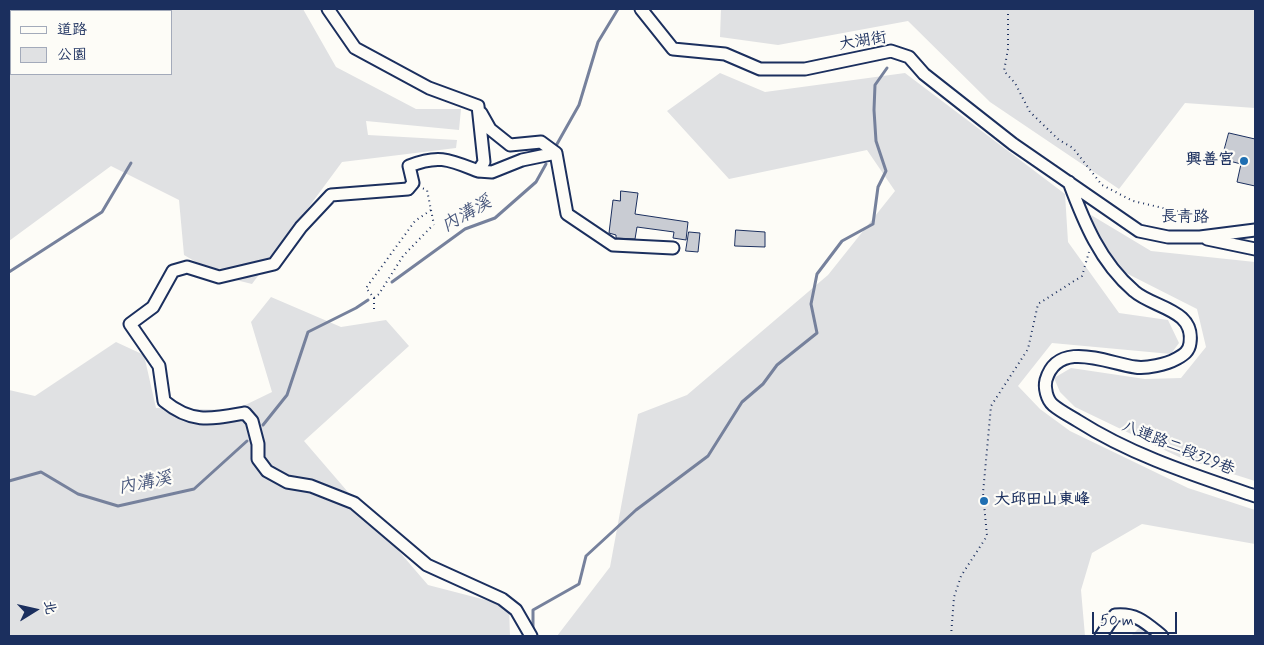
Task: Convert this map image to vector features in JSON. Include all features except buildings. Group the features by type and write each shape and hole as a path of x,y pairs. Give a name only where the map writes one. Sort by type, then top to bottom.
{"street":[{"path":"328,9 355,48 429,88 478,106 490,130 510,145 540,142 556,153 568,214 612,245 673,248"},
{"name":"大湖街","path":"641,9 673,49 725,54 760,69 805,69 891,52 909,57 924,74 1013,144 1069,182"},
{"path":"478,106 484,162 478,171"},
{"path":"531,636 516,610 502,599 427,565 354,503 311,486 287,482 267,471 258,459 258,444 252,421 245,413 205,420 178,413 164,401 159,366 130,324 153,307 173,271 187,267 220,277 274,264 301,227 331,195 408,188 413,183 409,166 422,161 448,159 478,171 492,172 522,160 556,153"},
{"name":"長青路","path":"1069,182 1139,231 1168,237 1200,237 1255,230"},
{"name":"八連路二段329巷","path":"1069,182 1093,238 1107,263 1135,292 1184,318 1190,329 1190,344 1186,353 1172,361 1138,368 1082,355 1064,359 1054,366 1046,381 1047,396 1052,404 1102,436 1162,464 1255,496"},
{"path":"1200,237 1255,249"},
{"path":"1101,636 1115,615 1128,614 1143,621 1162,636"}],"path":[{"path":"1008,9 1008,49 1004,71 1015,83 1030,112 1059,140 1073,148 1102,185 1133,201 1210,219"},
{"path":"374,298 379,294 402,256 434,225 427,190 413,183"},
{"path":"374,309 374,298 366,288 415,221 431,210"},
{"path":"951,636 954,597 961,576 987,536 983,493 991,406 1028,349 1038,304 1082,276 1093,238"}],"green space":[{"path":"9,9 303,9 336,67 416,109 461,109 459,130 366,121 368,135 457,140 456,148 342,162 252,284 220,276 184,255 179,200 111,166 9,241"},
{"path":"721,9 1255,9 1255,108 1185,103 1119,189 990,102 908,21 778,45 720,37"},
{"path":"720,73 765,92 905,73 1065,194 1068,242 1119,313 1168,320 1179,343 1171,354 1052,343 1018,386 1040,409 1070,431 1188,488 1255,510 1255,544 1142,524 1092,553 1081,590 1085,636 557,636 610,567 638,414 687,395 828,275 895,191 867,150 729,179 667,111"},
{"path":"1091,215 1151,251 1255,262 1255,481 1179,457 1075,407 1060,392 1054,378 1071,368 1145,379 1181,378 1206,347 1197,309 1122,271 1095,229"},
{"path":"271,297 341,327 386,320 409,346 304,441 428,585 509,606 510,636 9,636 9,390 35,396 116,342 144,355 156,408 235,410 272,392 251,322"},
{"path":"1141,626 1150,636 1131,636"}],"waterway":[{"name":"內溝溪","path":"557,144 579,105 598,42 618,9"},
{"path":"533,628 533,610 579,584 586,556 636,510 708,456 742,402 763,384 777,365 817,333 811,304 817,274 842,241 873,224 878,187 886,171 876,141 875,85 887,68"},
{"path":"9,272 102,212 131,163"},
{"name":"內溝溪","path":"392,282 465,229 495,218 536,182 546,164"},
{"name":"內溝溪","path":"263,425 287,395 308,332 368,300"},
{"name":"內溝溪","path":"9,481 41,472 78,494 118,506 194,489 247,441"}],"place":[{"name":"興善宮","path":"1244,161"},
{"name":"大邱田山東峰","path":"984,501"}]}
